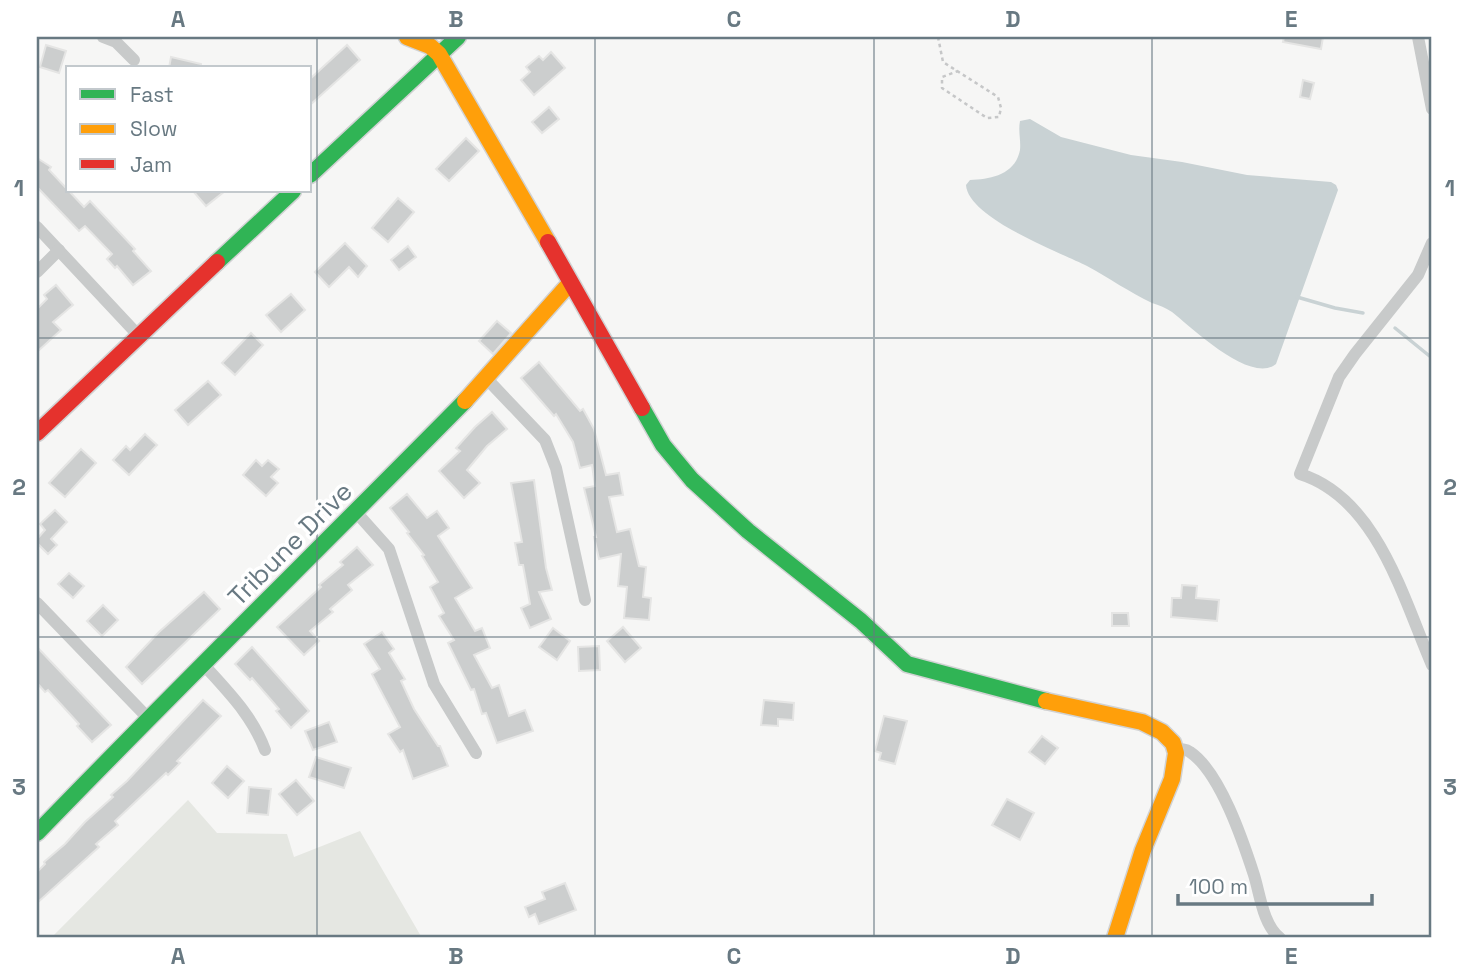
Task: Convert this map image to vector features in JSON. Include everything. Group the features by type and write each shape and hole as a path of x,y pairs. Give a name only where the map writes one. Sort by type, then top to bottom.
{"street":[{"path":"103,37 116,42 134,60"},
{"path":"407,37 430,46 439,54 570,283 580,295 663,445 692,480 748,531 861,621 907,664 1080,710 1142,722 1162,732 1173,743 1175,749 1172,779 1143,850 1115,938"},
{"path":"312,173 458,37"},
{"path":"1418,37 1432,109"},
{"path":"37,433 292,192"},
{"path":"37,227 138,335"},
{"path":"1432,243 1418,275 1339,377 1300,474 1338,493 1360,516 1379,542 1432,665"},
{"path":"37,272 59,250"},
{"name":"Tribune Drive","path":"37,833 148,718 356,513 487,379 570,283"},
{"path":"487,379 545,440 550,451 585,600"},
{"path":"356,513 389,549 434,684 476,753"},
{"path":"37,603 148,718"},
{"path":"204,665 242,706 265,750"},
{"path":"1175,749 1188,750 1202,762 1221,793 1234,820 1264,909 1275,934 1280,938"}],"path":[{"path":"938,37 943,62 958,71 998,97 1002,108 999,117 987,118 942,88 942,77 958,71"}],"shaded area":[{"path":"1030,119 1061,137 1131,155 1247,175 1331,182 1336,185 1338,190 1276,364 1265,368 1252,367 1237,361 1170,311 1087,266 1017,233 982,210 971,197 966,185 970,180 1001,174 1013,165 1020,150 1020,121"},
{"path":"188,800 217,833 287,834 294,857 360,831 422,938 51,938"}],"building":[{"path":"1284,37 1323,37 1321,49 1283,42"},
{"path":"46,45 66,51 59,73 40,67"},
{"path":"347,45 360,60 312,103 312,77"},
{"path":"551,52 565,68 534,95 521,80 530,72 526,67 539,56 543,60"},
{"path":"171,57 201,64 201,66 169,66"},
{"path":"1303,80 1314,83 1310,99 1300,97"},
{"path":"549,107 559,119 542,133 532,122"},
{"path":"466,138 479,151 449,181 436,169"},
{"path":"37,158 51,167 49,170 66,188 66,192 70,192 84,207 90,201 135,249 133,251 151,271 133,285 117,266 115,268 107,259 112,254 85,226 79,231 37,187"},
{"path":"194,192 224,192 206,206"},
{"path":"398,198 414,212 388,242 372,228"},
{"path":"345,243 367,266 358,277 349,267 329,287 315,272"},
{"path":"408,246 416,257 399,270 391,260"},
{"path":"56,285 73,305 53,322 61,330 37,352 37,309 47,299 44,295"},
{"path":"291,294 305,310 281,332 266,315"},
{"path":"497,321 511,333 493,354 479,341"},
{"path":"251,333 263,345 235,375 222,363"},
{"path":"539,362 580,411 583,409 594,429 606,475 619,473 623,495 609,497 617,532 630,529 639,566 646,567 643,597 651,598 649,620 624,618 627,587 618,586 621,554 599,559 584,488 595,486 592,465 580,468 573,442 556,414 554,416 521,378"},
{"path":"208,381 221,395 188,425 175,410"},
{"path":"492,412 507,429 487,446 467,470 480,483 464,498 439,471 460,451 456,448"},
{"path":"145,434 157,445 129,475 113,460 126,446 130,450"},
{"path":"81,449 96,463 65,497 49,483"},
{"path":"256,460 262,466 268,460 279,469 271,477 278,483 266,496 243,475"},
{"path":"534,480 546,568 552,590 539,592 551,619 530,628 521,608 530,604 523,565 519,565 515,543 522,542 511,483"},
{"path":"407,494 427,518 437,511 449,528 438,536 472,588 455,598 475,631 482,628 490,648 474,655 492,688 499,685 509,716 525,710 533,731 497,743 486,713 482,714 474,689 471,690 448,643 454,640 439,616 444,613 430,587 438,582 422,556 424,555 390,508"},
{"path":"55,510 67,522 51,539 57,545 48,554 37,543 37,539 45,530 40,524"},
{"path":"357,547 373,565 348,585 352,590 330,609 333,612 310,631 319,641 304,655 277,627 343,565 340,562"},
{"path":"69,573 84,586 73,598 58,584"},
{"path":"1182,585 1197,586 1196,598 1219,600 1217,621 1171,617 1172,598 1181,598"},
{"path":"204,592 220,609 142,684 126,667 159,632"},
{"path":"103,605 118,620 102,636 87,621"},
{"path":"1112,613 1128,613 1129,626 1112,626"},
{"path":"623,627 641,648 625,662 607,641"},
{"path":"553,628 570,641 557,660 539,647"},
{"path":"382,632 394,649 389,653 405,679 401,681 414,709 440,746 448,766 413,779 403,750 400,752 388,734 400,727 372,674 380,669 364,644"},
{"path":"599,646 600,670 579,671 578,647"},
{"path":"37,647 111,725 92,742 48,690 45,692 37,683"},
{"path":"252,647 309,711 291,728 276,711 279,709 252,678 250,680 235,664"},
{"path":"203,700 221,716 177,761 180,763 168,775 166,773 115,821 118,825 96,844 99,847 37,903 37,872 44,862 113,797 111,795"},
{"path":"764,700 794,703 793,720 778,719 778,726 761,725"},
{"path":"884,716 907,721 895,764 879,760 881,753 875,751"},
{"path":"329,722 337,742 313,750 305,731"},
{"path":"1042,736 1058,748 1045,764 1029,752"},
{"path":"316,757 351,768 344,788 309,777"},
{"path":"227,766 244,781 228,798 212,783"},
{"path":"296,780 314,801 297,815 279,794"},
{"path":"249,787 271,789 268,815 247,813"},
{"path":"1007,799 1034,813 1020,840 992,825"},
{"path":"565,883 576,910 539,924 535,914 529,917 525,907 545,899 542,892"}],"waterway":[{"path":"1297,297 1363,313"},
{"path":"1395,328 1432,358"}],"traffic: fast":[{"path":"312,173 458,37"},
{"path":"217,262 292,192"},
{"path":"37,833 465,401"},
{"path":"642,408 663,445 692,480 748,531 861,621 907,664 1046,701"}],"traffic: slow":[{"path":"407,37 430,46 439,54 548,242"},
{"path":"465,401 570,283"},
{"path":"1046,701 1142,722 1162,732 1173,743 1176,753 1172,779 1143,850 1115,938"}],"traffic: jam":[{"path":"548,242 642,408"},
{"path":"37,433 217,262"}]}
